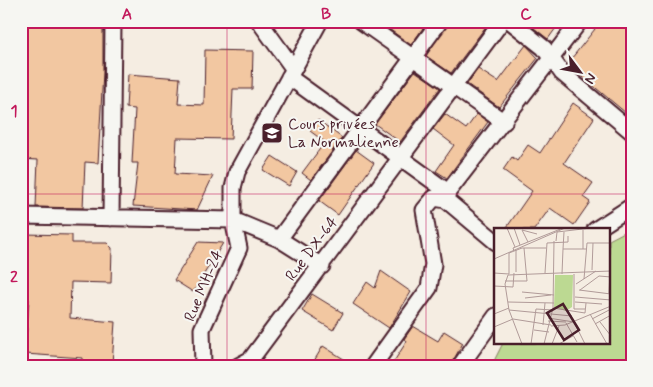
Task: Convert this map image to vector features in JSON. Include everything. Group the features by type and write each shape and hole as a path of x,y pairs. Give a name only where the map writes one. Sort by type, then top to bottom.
{"street":[{"path":"111,218 113,21"},
{"path":"259,21 291,72 360,129 447,196 494,240"},
{"name":"Rue MH-24","path":"203,366 202,330 239,248 234,220 233,188 237,172 320,21"},
{"path":"361,21 504,122"},
{"path":"279,239 440,21"},
{"name":"Rue DX-64","path":"250,363 502,21"},
{"path":"510,21 544,48 562,73 632,132"},
{"path":"373,366 429,288 433,264 424,210 434,198 447,196 580,21"},
{"path":"597,228 632,206"},
{"path":"21,216 234,220 279,239 322,266"},
{"path":"460,366 494,319"}],"green space":[{"path":"632,228 632,366 495,366 495,359 502,344 610,344 610,239"}],"building":[{"path":"21,21 103,21 103,72 98,163 85,162 83,208 36,207 38,160 21,159"},
{"path":"378,21 428,21 411,45"},
{"path":"449,21 490,21 451,73 426,56"},
{"path":"525,21 561,21 548,39"},
{"path":"589,21 632,21 632,118 567,64 595,29 589,24"},
{"path":"526,45 538,58 499,107 467,84 478,69 498,82"},
{"path":"205,50 253,51 252,89 233,89 231,139 177,138 175,174 213,176 197,210 133,206 138,163 132,163 135,109 126,108 128,74 180,78 178,104 204,105"},
{"path":"415,71 440,88 400,142 375,124"},
{"path":"573,103 594,118 564,163 593,183 583,197 590,202 574,225 550,208 535,228 506,228 532,191 503,170 512,157 517,161 528,145 540,153"},
{"path":"445,114 466,129 477,114 488,122 447,178 436,171 454,145 433,129"},
{"path":"318,120 342,138 311,180 302,173 325,142 310,131"},
{"path":"356,150 374,163 338,215 319,201"},
{"path":"272,156 297,172 289,186 263,170"},
{"path":"24,234 72,235 72,243 107,243 112,248 111,283 71,282 70,318 115,322 112,364 82,362 82,358 25,354 29,299 23,299"},
{"path":"198,242 223,243 193,292 174,280"},
{"path":"381,271 411,292 389,328 353,304 367,282 375,288"},
{"path":"312,294 343,313 333,330 302,311"},
{"path":"413,326 438,341 444,331 463,343 450,366 391,366 407,341 404,339"},
{"path":"323,346 355,366 311,366"}],"place":[{"name":"Cours privées La Normalienne","path":"272,133"}]}
